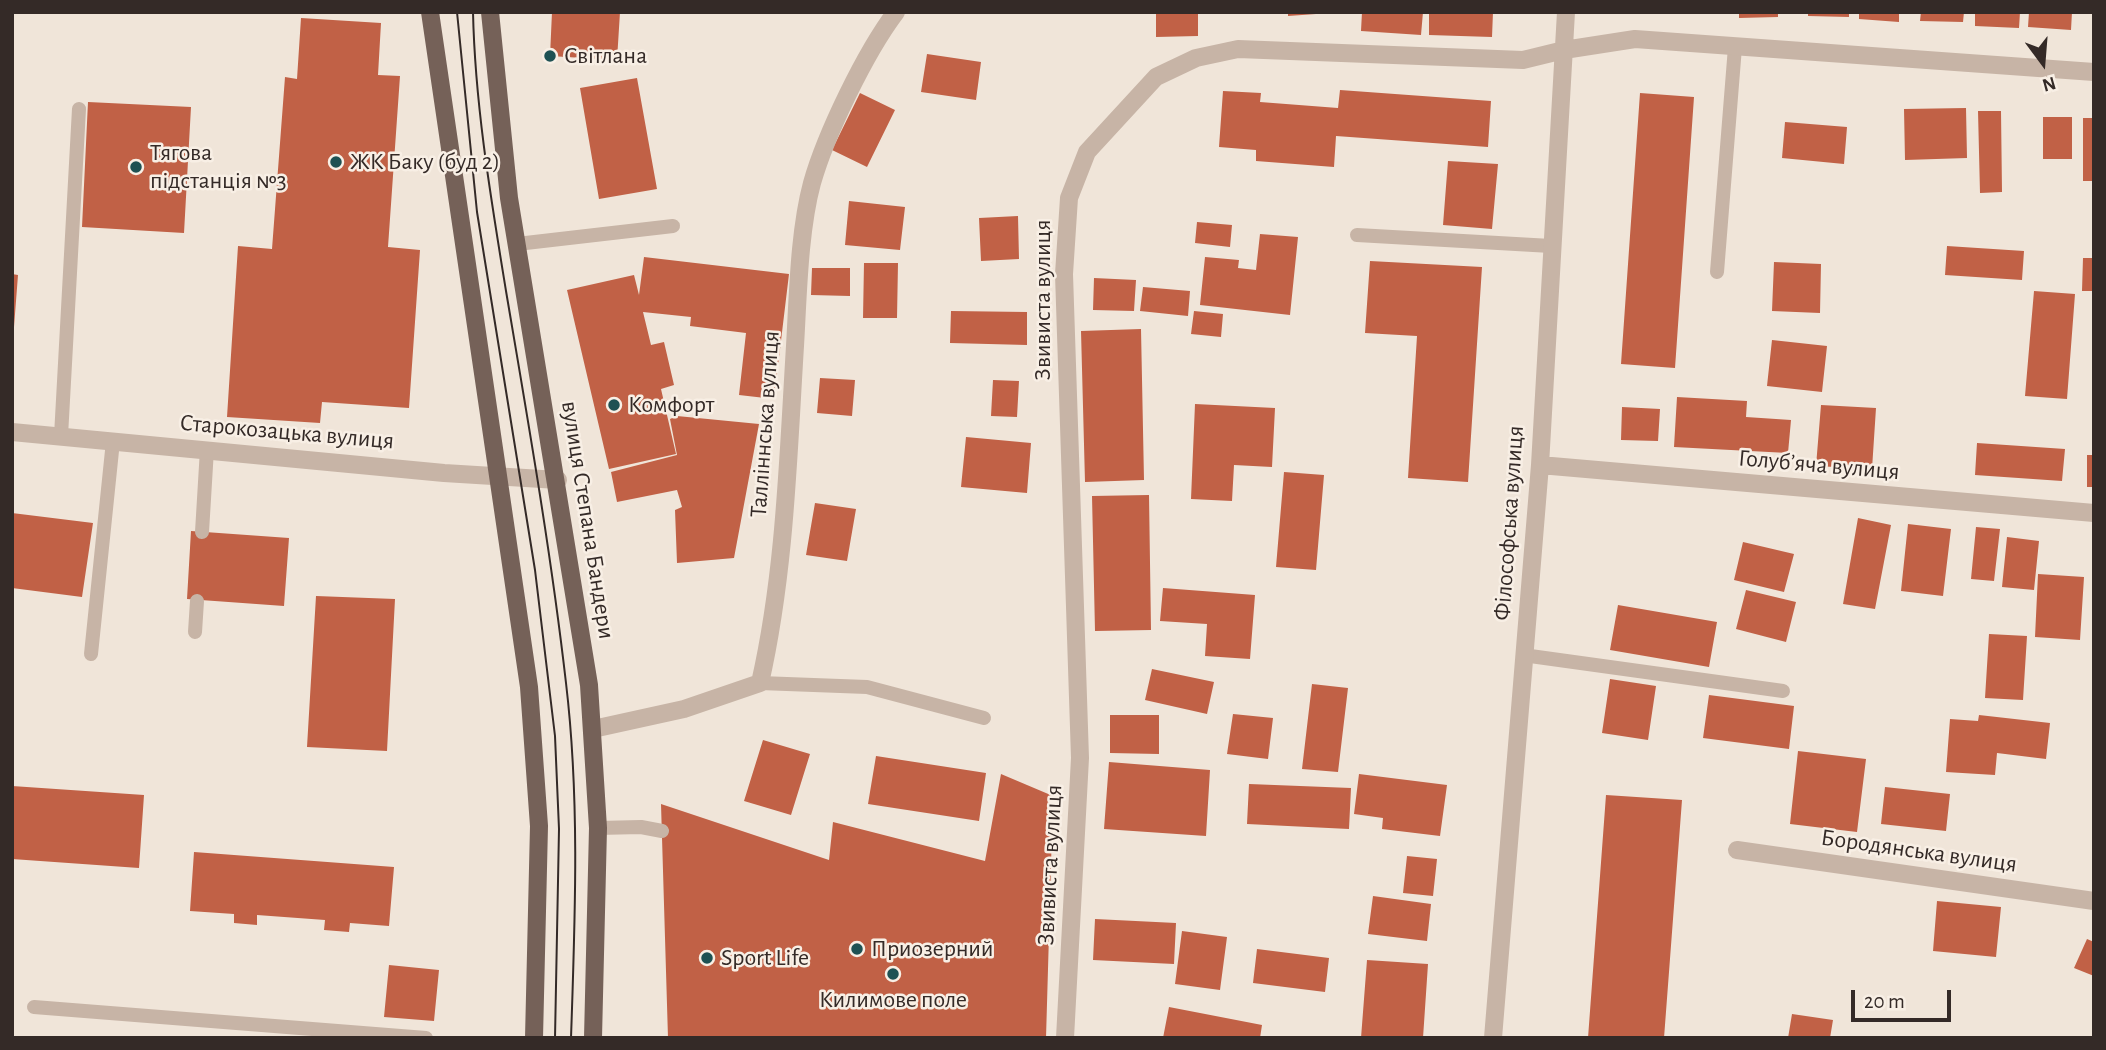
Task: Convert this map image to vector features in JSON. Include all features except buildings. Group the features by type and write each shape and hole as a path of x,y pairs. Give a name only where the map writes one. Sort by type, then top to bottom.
{"main road":[{"path":"430,12 456,201 500,477 537,765 539,826 534,1038"},
{"name":"вулиця Степана Бандери","path":"490,12 509,198 558,480 589,685 598,828 593,1038"}],"street":[{"name":"Талліннська вулиця","path":"760,683 774,618 786,489 800,267 812,184 854,82 896,12"},
{"name":"Філософська вулиця","path":"1493,1038 1540,466 1566,12"},
{"name":"Звивиста вулиця","path":"1065,1038 1080,758 1064,274 1069,198 1087,152 1156,77 1196,58 1238,49 1523,60 1564,50 1635,39 2094,72"},
{"name":"Старокозацька вулиця","path":"12,432 558,480"},
{"name":"Голубʼяча вулиця","path":"1540,466 2094,513"},
{"path":"593,730 684,709 760,683"},
{"name":"Бородянська вулиця","path":"1737,849 2094,901"}],"lane":[{"path":"1717,272 1735,47"},
{"path":"61,436 79,108"},
{"path":"517,244 673,226"},
{"path":"1357,235 1551,246"},
{"path":"91,654 113,441"},
{"path":"202,532 207,449"},
{"path":"195,632 197,601"},
{"path":"1523,655 1783,691"},
{"path":"760,683 867,687 984,718"},
{"path":"598,828 641,827 662,831"},
{"path":"34,1007 426,1038"}],"tram line":[{"path":"457,12 477,212 535,570 555,736 559,829 555,1038"},
{"path":"473,12 485,152 546,536 570,727 575,816 571,1038"}],"place":[{"name":"Світлана","path":"550,56"},
{"name":"ЖК Баку (буд 2)","path":"336,162"},
{"name":"Тягова пiдстанцiя №3","path":"136,167"},
{"name":"Комфорт","path":"614,405"},
{"name":"Приозерний","path":"857,949"},
{"name":"Sport Life","path":"707,958"},
{"name":"Килимове поле","path":"893,974"}]}
